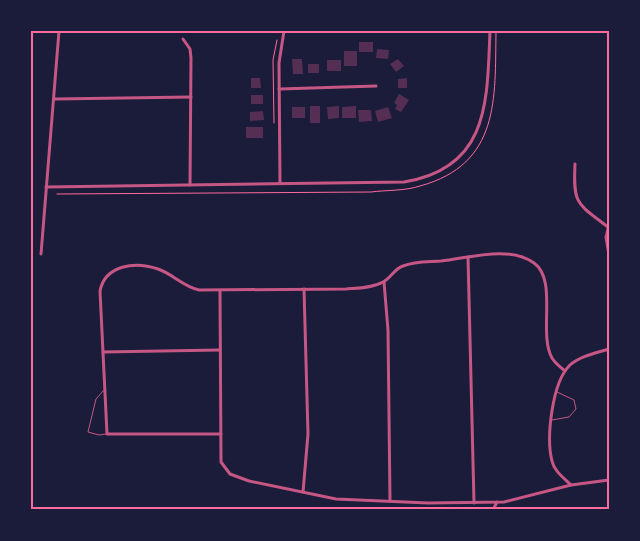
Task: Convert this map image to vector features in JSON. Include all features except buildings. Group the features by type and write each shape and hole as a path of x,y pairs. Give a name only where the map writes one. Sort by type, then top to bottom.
{"street":[{"path":"41,254 59,31"},
{"path":"280,184 280,44 284,31"},
{"path":"46,187 404,182 431,175 447,166 462,153 475,137 486,105 490,31"},
{"path":"183,39 190,49 190,185"},
{"path":"279,89 376,86"},
{"path":"55,99 191,97"},
{"path":"576,164 575,198 581,206 608,226 606,237 609,255"},
{"path":"221,434 107,434 100,291 104,278 115,269 125,266 153,267 166,272 189,288 220,291 367,287 384,282 395,270 405,265 494,254 516,256 533,262 542,270 548,348 555,362 565,371"},
{"path":"468,257 474,503"},
{"path":"384,282 388,330 390,501"},
{"path":"303,492 308,434 304,289"},
{"path":"220,291 222,462 230,474 336,499 474,503 497,502 531,496 571,485 607,480"},
{"path":"571,485 555,469 552,461 552,405 558,381 571,364 583,357 609,349"},
{"path":"103,352 220,350"},
{"path":"493,510 497,502"}],"lane":[{"path":"104,390 96,399 88,425 88,432 99,435 107,434"},
{"path":"551,420 569,417 576,408 574,400 555,392"}],"path":[{"path":"56,194 371,192 418,187 437,180 462,165 479,145 489,126 495,97 496,31"}]}
